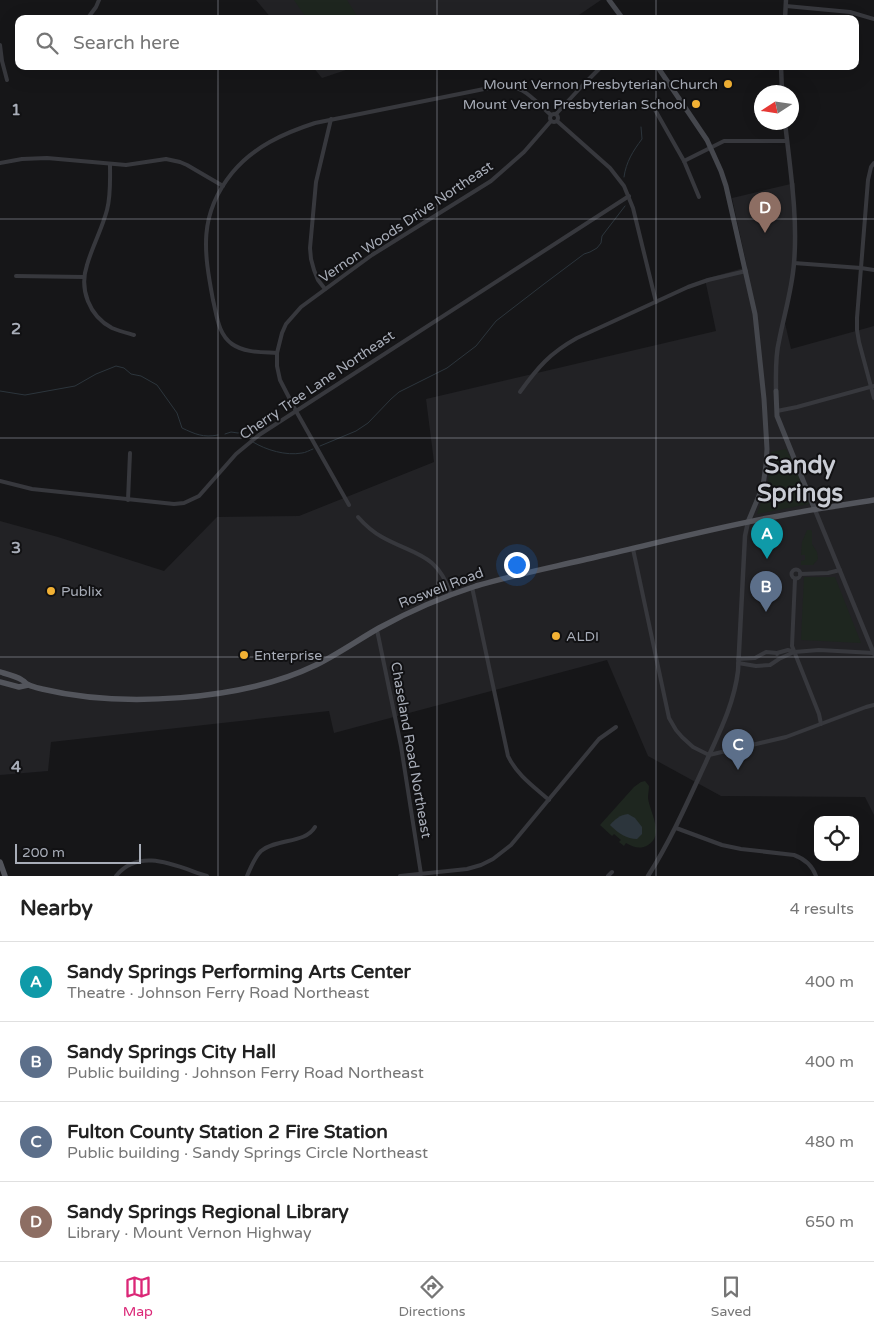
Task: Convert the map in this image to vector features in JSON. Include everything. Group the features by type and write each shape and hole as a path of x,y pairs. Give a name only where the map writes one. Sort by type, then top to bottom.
{"main road":[{"path":"609,0 620,15"},
{"path":"660,70 699,127 711,147 721,171 756,314 767,449 765,478 748,522"},
{"path":"776,391 777,416 815,510"},
{"name":"Roswell Road","path":"0,672 21,679 28,685 60,693 120,699 160,699 234,691 270,682 308,669 340,653 407,613 472,587 748,522 874,500"},
{"name":"Roswell Road","path":"0,682 19,687 28,685"},
{"path":"0,862 5,876"}],"street":[{"path":"89,15 99,0"},
{"path":"785,15 786,0"},
{"path":"786,6 850,12 874,19"},
{"path":"0,45 7,80"},
{"path":"550,115 556,114 598,70"},
{"path":"781,70 782,85"},
{"path":"277,353 249,351 238,348 226,339 218,326 207,265 207,227 216,199 223,186 240,164 263,146 303,127 331,119 505,85 514,86 523,91 550,115 551,121 557,121 610,168 620,180 633,208 656,302"},
{"path":"654,108 684,161 699,197"},
{"path":"556,114 558,117 557,121"},
{"path":"325,289 318,280 314,270 310,248 316,182 331,119"},
{"name":"Vernon Woods Drive Northeast","path":"349,505 280,380 277,353 282,334 291,318 301,307 325,289 372,255 491,181 524,152 551,121"},
{"path":"776,391 778,342 791,286 796,236 795,209 786,130"},
{"path":"684,161 724,141 787,141"},
{"path":"0,163 22,159 47,158 126,165 159,160 174,160 187,165 223,186"},
{"path":"874,163 868,180 857,330 874,398"},
{"path":"110,164 110,191 107,209 86,265 84,287 90,307 96,316 112,328 134,335"},
{"name":"Cherry Tree Lane Northeast","path":"0,481 32,489 128,500 174,504 184,503 193,499 204,492 246,444 629,196"},
{"path":"794,263 874,270"},
{"path":"520,392 541,364 562,346 698,283 746,271"},
{"path":"16,276 84,277"},
{"path":"777,411 872,386"},
{"path":"128,500 130,453"},
{"path":"738,661 756,666 770,665 779,658 794,652 818,650 874,653 815,510"},
{"path":"358,517 380,536 430,560 444,578 451,595"},
{"path":"648,876 676,828 709,755 734,693 738,661 744,536 748,522"},
{"path":"633,549 670,722 693,747 709,755 762,743 786,737 874,705"},
{"path":"800,574 798,570 795,570 792,571 791,575 795,579 792,634 794,652 819,714 821,724"},
{"path":"795,579 800,574 828,573 840,570"},
{"path":"472,587 508,756 519,774 549,800"},
{"name":"Chaseland Road Northeast","path":"377,630 402,754 421,874"},
{"path":"738,661 755,658 766,652 777,653 788,650 794,652"},
{"path":"777,653 779,658"},
{"path":"755,658 756,666"},
{"path":"400,876 467,869 493,859 511,845 599,739 616,727"},
{"path":"248,876 254,862 262,851 274,844 307,836 315,827"},
{"path":"676,828 722,846 794,855 808,862 816,876"},
{"path":"116,876 130,864 148,860 160,861 207,876"}],"shaded area":[{"path":"256,0 601,0 579,15 269,15"},
{"path":"294,0 347,0 356,15 304,15"},
{"path":"315,70 346,70 322,78"},
{"path":"795,183 795,269 784,319 791,349 874,326 874,815 865,797 721,796 648,756 607,660 334,733 329,711 51,742 48,771 0,775 0,521 58,537 164,571 217,517 299,516 434,462 426,399 716,331 705,279 747,267 732,198"},
{"path":"786,449 795,466 809,504 757,514 768,483 771,452"},
{"path":"807,530 812,532 812,544 817,552 818,559 813,565 801,565 801,561 805,560 805,555 801,555 802,542"},
{"path":"804,577 835,577 861,643 801,640"},
{"path":"645,781 649,786 648,798 655,823 655,836 653,841 645,847 631,846 626,843 624,846 619,842 621,840 614,834 612,836 600,825 634,787"},
{"path":"628,814 635,818 642,827 642,834 637,839 623,835 610,825 618,818"}],"waterway":[{"path":"624,177 630,157 642,139 641,127"},
{"path":"320,446 356,431 368,423 399,392 447,368 476,346 496,321 584,254 597,248 601,243 602,236 625,206"},
{"path":"0,391 25,395 75,386 96,374 116,366 124,368 131,374 141,376 157,385 177,413 182,428 199,435 218,435"},
{"path":"225,434 242,432 250,438"},
{"path":"253,442 264,448 283,453 296,454 313,449"}],"place":[{"name":"Mount Vernon Presbyterian Church","path":"728,84"},
{"name":"Mount Veron Presbyterian School","path":"696,104"},
{"name":"Sandy Springs Regional Library","path":"765,233"},
{"name":"Sandy Springs Performing Arts Center","path":"767,559"},
{"name":"Publix","path":"51,591"},
{"name":"Sandy Springs City Hall","path":"766,612"},
{"name":"ALDI","path":"556,636"},
{"name":"Enterprise","path":"244,655"},
{"name":"Fulton County Station 2 Fire Station","path":"738,770"}],"district":[{"name":"Sandy Springs","path":"800,479"}]}
